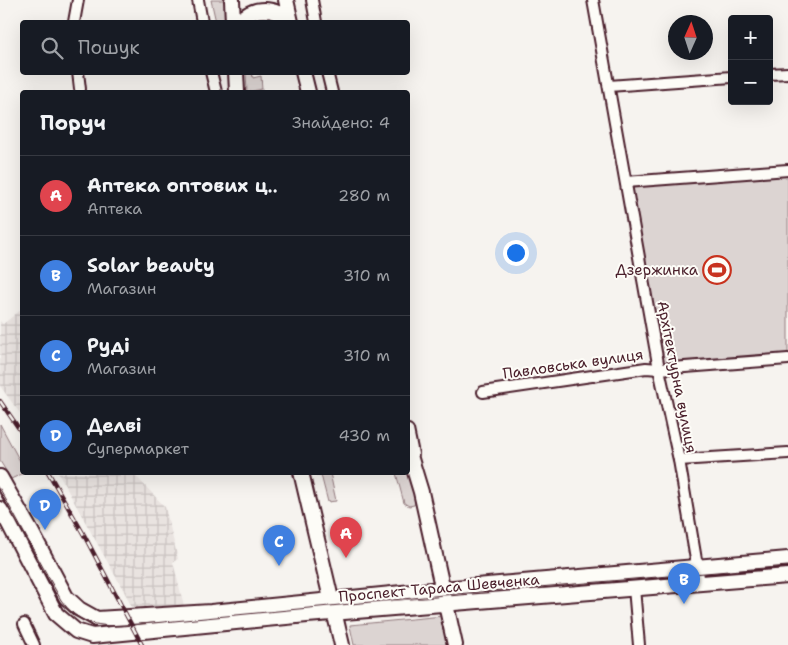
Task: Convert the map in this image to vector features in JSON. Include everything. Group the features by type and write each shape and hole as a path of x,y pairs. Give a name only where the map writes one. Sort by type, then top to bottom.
{"main road":[{"path":"232,0 233,20"},
{"path":"286,0 290,20"},
{"path":"241,20 244,16 262,9 272,10 288,20"},
{"path":"236,75 237,90"},
{"path":"304,75 308,90"},
{"path":"410,456 421,492 455,645"},
{"path":"302,475 342,645"},
{"path":"0,477 66,597 79,609 97,619 92,640 76,631 56,614 0,509"},
{"name":"Проспект Тараса Шевченка","path":"92,640 332,607 442,589 788,559"},
{"name":"Проспект Тараса Шевченка","path":"97,619 211,612 446,604 788,576"}],"street":[{"path":"74,20 78,0"},
{"path":"198,0 202,20"},
{"path":"312,0 316,20"},
{"name":"Архітектурна вулиця","path":"593,0 659,368 700,583"},
{"path":"773,74 788,73"},
{"path":"78,75 80,89"},
{"path":"212,75 215,90"},
{"path":"328,75 332,90"},
{"path":"609,86 728,77"},
{"path":"626,182 788,170"},
{"name":"Павловська вулиця","path":"483,392 646,368 788,359"},
{"path":"410,440 421,492"},
{"path":"678,460 788,453"},
{"path":"634,588 640,645"},
{"path":"24,624 34,645"}],"shaded area":[{"path":"211,0 225,0 227,20 216,20"},
{"path":"246,75 252,75 253,78 261,76 262,89 247,90"},
{"name":"Дзержинка","path":"788,174 788,355 663,365 631,186"},
{"path":"20,311 20,413 0,386 0,321 3,324"},
{"path":"0,424 20,461 20,475 11,479 0,461"},
{"path":"59,475 135,475 165,507 178,559 173,562 184,606 134,613 126,595"},
{"path":"321,475 330,475 336,501 328,502"},
{"path":"397,475 410,475 416,501 414,505 409,506 404,503"},
{"path":"443,616 449,645 354,645 350,625"}],"tram line":[{"path":"0,489 67,608 87,622 103,625 122,626 444,595 788,566"}],"railway":[{"path":"0,401 20,430"},
{"path":"50,475 84,535 142,645"}],"place":[{"name":"Дзержинка","path":"717,270"},
{"name":"Делві","path":"45,530"},
{"name":"Аптека оптових ц‥","path":"346,558"},
{"name":"Рудi","path":"279,566"},
{"name":"Solar beauty","path":"684,604"}]}
